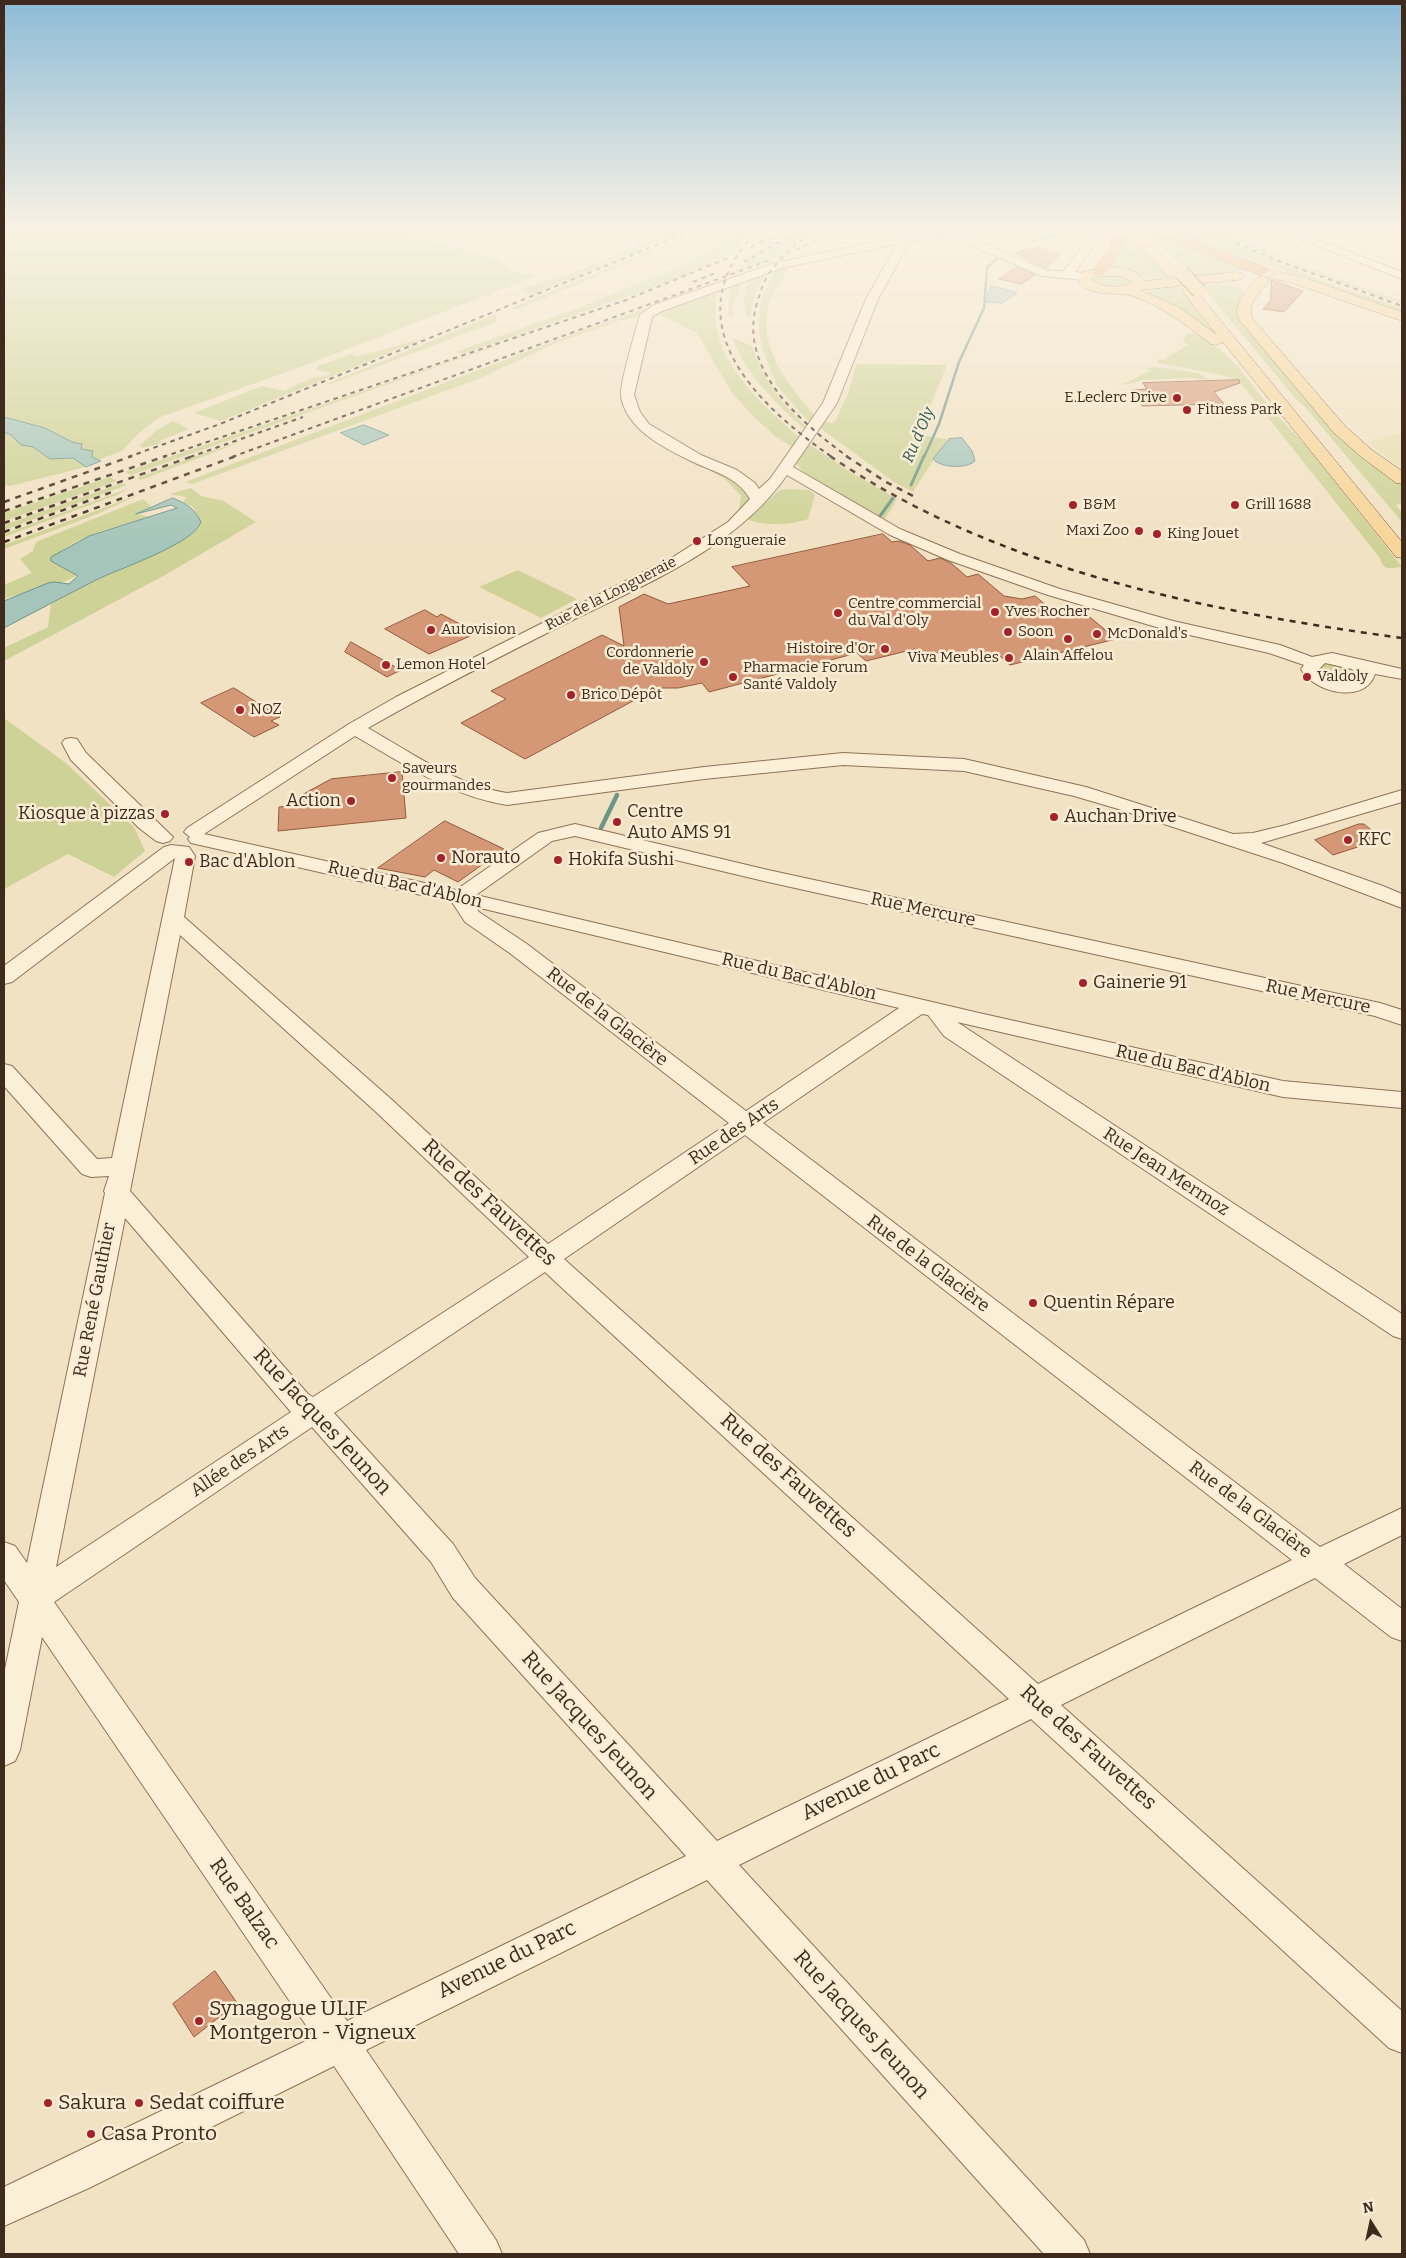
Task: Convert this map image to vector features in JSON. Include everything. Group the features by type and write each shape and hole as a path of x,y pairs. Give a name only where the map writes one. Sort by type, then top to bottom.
{"main road":[{"path":"1204,333 1253,371"},
{"path":"1228,333 1253,371 1402,553"},
{"path":"1235,333 1402,537"},
{"path":"1257,333 1333,423 1366,453 1402,479"}],"street":[{"path":"642,333 627,395 633,412 644,427 696,458 732,473 822,490"},
{"name":"Rue de la Longueraie","path":"4,978 181,842 356,728 456,672 679,560 733,525 775,482 830,402 858,333"},
{"path":"732,473 786,466 822,490 895,532 954,557 1054,592 1169,624 1274,649 1313,663 1334,658 1361,674 1402,680"},
{"path":"732,473 750,486 758,499"},
{"path":"1313,663 1310,672 1326,684 1343,687 1359,685 1361,674"},
{"path":"1361,674 1402,674"},
{"path":"356,728 463,788 491,798 507,799 704,773 843,759 964,765 1079,790 1273,854 1376,890 1402,902"},
{"path":"71,742 78,756 146,824 181,842"},
{"path":"1228,839 1253,839 1402,796"},
{"path":"1273,854 1280,838 1293,829"},
{"name":"Rue Mercure","path":"459,897 545,837 575,830 768,876 1380,1010 1402,1018"},
{"name":"Rue du Bac d'Ablon","path":"181,842 459,897 492,917 929,1008 1282,1089 1402,1100"},
{"name":"Rue René Gauthier","path":"4,1750 173,920 185,856 181,842"},
{"name":"Rue de la Glacière","path":"492,917 526,955 1402,1627"},
{"name":"Rue des Fauvettes","path":"173,920 191,933 383,1105 547,1258 1402,2035"},
{"name":"Rue des Arts","path":"547,1258 745,1124 929,1008"},
{"name":"Rue Jean Mermoz","path":"929,1008 952,1031 1402,1328"},
{"path":"4,1072 91,1168 120,1178"},
{"name":"Rue Jacques Jeunon","path":"120,1178 298,1402 314,1412 331,1428 442,1553 464,1588 1070,2254"},
{"name":"Allée des Arts","path":"34,1599 547,1258"},
{"name":"Avenue du Parc","path":"4,2207 75,2174 1402,1521"},
{"name":"Rue Balzac","path":"4,1555 340,2043 482,2254"}],"shaded area":[{"path":"1402,432 1402,470 1369,443"}],"green space":[{"path":"4,333 388,333 158,418 137,435 122,451 95,461 4,417"},
{"path":"449,333 466,333 331,384 327,384"},
{"path":"508,333 522,333 463,354 456,352"},
{"path":"574,333 583,333 558,342 478,379 192,484 185,482"},
{"path":"697,333 718,333 727,357 748,388 801,439 792,447 774,435 732,393"},
{"path":"760,333 767,333 772,353 778,366 795,392 815,416 811,424 777,386 762,348"},
{"path":"1196,333 1221,350 1238,367 1273,411 1309,449 1402,567 1388,568 1383,565 1380,558 1239,381 1222,375 1158,363 1157,359 1164,360 1188,344 1182,342 1186,338 1185,335"},
{"path":"1211,333 1216,333 1226,346"},
{"path":"1241,333 1260,333 1375,463 1402,482 1402,503 1396,505 1402,513 1402,522 1305,407 1296,399"},
{"path":"530,334 131,475 125,472"},
{"path":"426,338 221,421 194,413 262,386 284,391 311,378 326,376 331,373 316,370 318,366 354,353 353,356 359,356"},
{"path":"732,338 752,346 768,381 781,400 807,428 807,431 784,410 754,377 738,352"},
{"path":"856,364 947,365 916,442 921,435 947,439 913,492 894,482 820,428 825,422 834,423 848,394"},
{"path":"1155,367 1199,373 1209,380 1190,378 1142,380 1125,385 1118,382 1124,384 1151,370 1146,368"},
{"path":"173,421 189,429 159,441 162,443 143,448 139,446 157,430"},
{"path":"4,432 33,447 50,459 73,458 86,467 10,486 4,485"},
{"path":"244,441 141,480 137,478 204,453"},
{"path":"809,444 847,470 897,499 885,519 824,487 803,471 796,463"},
{"path":"705,465 741,483 751,496 749,504 745,509 739,509 741,496 724,478 701,466"},
{"path":"110,477 117,481 4,521 4,513"},
{"path":"122,483 127,485 4,530 4,525"},
{"path":"130,488 117,495 4,537 4,534"},
{"path":"191,488 201,496 224,501 256,522 165,575 4,661 4,648 48,627 51,604 93,582 172,547 196,530 201,522 193,507 183,502 186,497 169,494"},
{"path":"780,490 809,490 815,495 808,519 793,523 777,524 761,523 746,519"},
{"path":"141,494 97,514 4,549 4,545"},
{"path":"143,499 152,507 137,514 150,517 83,538 60,552 52,561 76,576 50,587 4,599 4,585 32,573 20,559 33,551 36,542"},
{"path":"518,570 577,599 541,618 479,587"},
{"path":"1330,662 1353,668 1358,674 1357,677 1347,682 1342,682 1332,680 1319,673 1319,667"},
{"path":"4,718 66,763 134,827 145,851 114,877 68,854 4,889"}],"water":[{"path":"4,417 45,428 72,442 82,444 81,449 93,451 92,457 101,461 86,467 73,458 50,459 33,447 21,445 11,435 4,432"},
{"path":"364,425 389,435 364,445 341,433"},
{"path":"962,438 972,451 975,461 971,464 947,466 933,459 949,439"},
{"path":"173,498 190,507 201,522 185,539 154,555 96,580 4,628 4,601 48,583 69,584 78,576 51,561 51,557 89,536 177,508 171,505 136,514"}],"building":[{"name":"E.Leclerc Drive","path":"1239,380 1240,383 1214,392 1224,404 1142,406 1131,390 1147,389 1143,383"},
{"name":"Centre commercial du Val d'Oly","path":"883,534 892,542 899,541 910,545 928,561 940,558 951,563 967,577 978,574 1004,596 1022,599 1035,596 1061,618 1085,613 1116,639 1010,665 1000,656 969,664 963,658 954,661 949,656 939,653 928,652 920,654 915,649 866,661 857,653 709,692 702,683 678,688 657,688 525,759 461,723 506,699 491,691 602,635 624,646 619,607 644,594 668,604 750,586 732,567"},
{"name":"Autovision","path":"425,610 437,617 441,614 477,633 429,654 385,629"},
{"name":"Lemon Hotel","path":"351,642 401,670 387,677 345,652"},
{"name":"NOZ","path":"234,688 280,717 271,721 279,725 254,737 201,703"},
{"name":"Action","path":"402,772 406,818 278,831 279,807 298,805 298,797 331,779"},
{"name":"Norauto","path":"445,821 504,849 458,882 434,870 425,877 378,868"},
{"name":"KFC","path":"1359,824 1364,824 1382,839 1333,855 1315,840"},
{"name":"Synagogue ULIF Montgeron - Vigneux","path":"215,1971 237,2003 194,2037 173,2004"}],"waterway":[{"name":"Ru d'Oly","path":"924,457 939,424 959,362 972,333"},
{"name":"Ru d'Oly","path":"911,485 924,456"},
{"name":"Ru d'Oly","path":"880,516 893,498"},
{"name":"Ru d'Oly","path":"601,828 617,795"}],"railway":[{"path":"128,457 220,424 441,333"},
{"path":"163,457 528,333"},
{"path":"232,457 570,333"},
{"path":"724,333 732,356 750,384 774,411 832,457"},
{"path":"754,333 756,348 764,370 776,391 810,427 848,457"},
{"path":"190,457 303,417"},
{"path":"4,502 132,456"},
{"path":"4,511 166,456"},
{"path":"4,523 193,456"},
{"path":"4,542 236,456"},
{"path":"830,456 894,495 962,529 1032,557 1105,580 1178,599 1253,614 1402,638"},
{"path":"846,456 886,482 915,497"},
{"path":"4,532 112,492"}],"place":[{"name":"E.Leclerc Drive","path":"1177,398"},
{"name":"Fitness Park","path":"1187,410"},
{"name":"B&M","path":"1073,505"},
{"name":"Grill 1688","path":"1235,505"},
{"name":"Maxi Zoo","path":"1139,531"},
{"name":"King Jouet","path":"1157,534"},
{"name":"Longueraie","path":"697,541"},
{"name":"Yves Rocher","path":"995,612"},
{"name":"Centre commercial du Val d'Oly","path":"838,613"},
{"name":"Autovision","path":"431,630"},
{"name":"Soon","path":"1008,632"},
{"name":"McDonald's","path":"1097,634"},
{"name":"Alain Affelou","path":"1068,639"},
{"name":"Histoire d'Or","path":"885,649"},
{"name":"Viva Meubles","path":"1009,658"},
{"name":"Cordonnerie de Valdoly","path":"704,662"},
{"name":"Lemon Hotel","path":"386,665"},
{"name":"Pharmacie Forum Santé Valdoly","path":"733,677"},
{"name":"Valdoly","path":"1307,677"},
{"name":"Brico Dépôt","path":"571,695"},
{"name":"NOZ","path":"240,710"},
{"name":"Saveurs gourmandes","path":"392,778"},
{"name":"Action","path":"351,801"},
{"name":"Kiosque à pizzas","path":"165,814"},
{"name":"Auchan Drive","path":"1054,817"},
{"name":"Centre Auto AMS 91","path":"617,822"},
{"name":"KFC","path":"1348,840"},
{"name":"Norauto","path":"441,858"},
{"name":"Hokifa Sushi","path":"558,860"},
{"name":"Bac d'Ablon","path":"189,862"},
{"name":"Gainerie 91","path":"1083,983"},
{"name":"Quentin Répare","path":"1033,1303"},
{"name":"Synagogue ULIF Montgeron - Vigneux","path":"199,2021"},
{"name":"Sakura","path":"48,2103"},
{"name":"Sedat coiffure","path":"139,2103"},
{"name":"Casa Pronto","path":"91,2134"}]}
